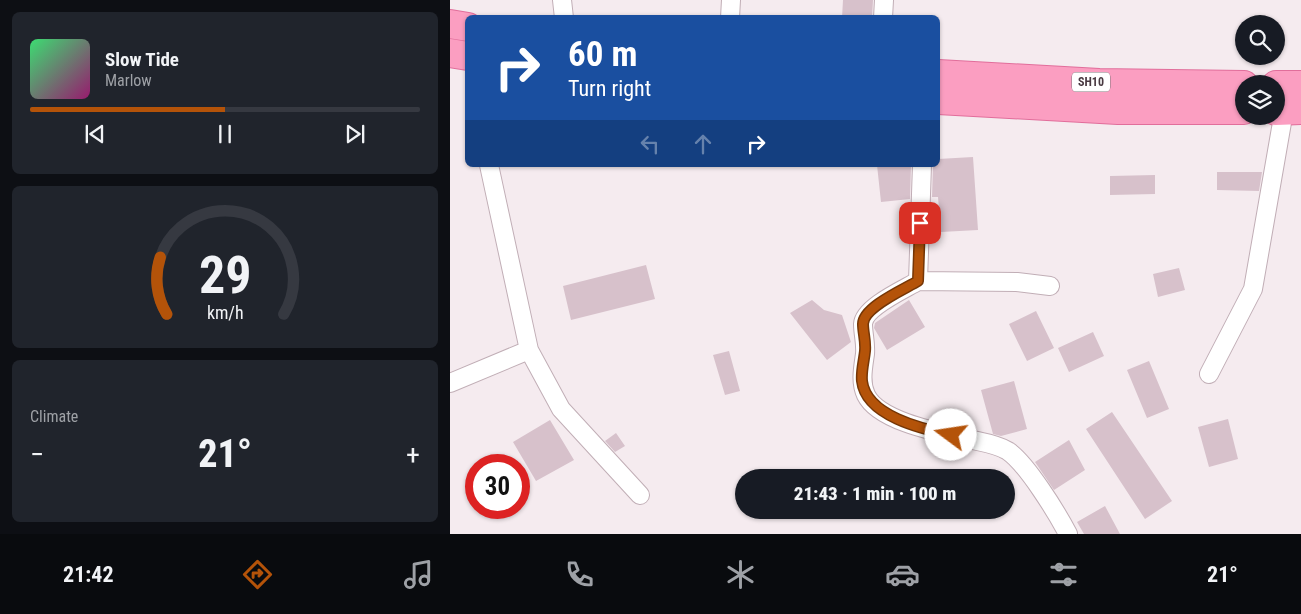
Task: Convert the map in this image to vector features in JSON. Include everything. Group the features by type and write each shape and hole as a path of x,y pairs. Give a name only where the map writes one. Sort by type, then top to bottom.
{"main road":[{"path":"450,24 465,26"},
{"path":"450,53 465,56"},
{"name":"SH10","path":"940,74 1099,83 1235,85"},
{"path":"1285,103 1301,85"},
{"name":"SH10","path":"940,100 1118,110 1235,110"}],"street":[{"path":"562,0 564,15"},
{"path":"730,15 731,0"},
{"path":"882,15 884,0"},
{"path":"1209,374 1253,289 1280,125"},
{"path":"489,167 529,350 561,409 640,495"},
{"path":"918,281 922,167"},
{"path":"1050,286 1017,282 918,281 876,306 865,318 863,324 866,339 862,382 866,395 872,404 885,414 932,431 987,443 1007,450 1028,474 1060,517 1068,534"},
{"path":"450,383 529,350"}],"building":[{"path":"843,0 873,0 872,15 842,15"},
{"path":"973,157 978,230 941,232 938,197 932,197 933,167 940,167 940,159"},
{"path":"877,167 911,167 910,199 881,202"},
{"path":"1217,172 1262,172 1259,191 1217,190"},
{"path":"1155,175 1155,194 1110,195 1110,176"},
{"path":"646,265 655,299 571,320 563,286"},
{"path":"1179,268 1185,290 1158,297 1153,274"},
{"path":"812,300 824,310 842,315 851,342 827,360 790,313"},
{"path":"909,300 925,327 887,350 874,328 875,323"},
{"path":"1036,311 1054,348 1027,361 1009,324"},
{"path":"1093,332 1104,356 1069,372 1058,348"},
{"path":"729,351 740,391 725,395 713,355"},
{"path":"1149,361 1169,409 1147,418 1127,370"},
{"path":"1014,381 1027,429 1001,436 993,434 981,390"},
{"path":"1112,412 1172,501 1145,519 1086,429"},
{"path":"1228,419 1238,459 1209,467 1198,427"},
{"path":"550,420 574,460 536,481 530,471 530,454 520,454 513,442"},
{"path":"616,433 625,446 615,452 605,441"},
{"path":"1069,440 1085,470 1054,490 1035,462"},
{"path":"1105,506 1120,534 1084,534 1077,522"}],"route":[{"path":"920,223 918,281 888,298 871,310 865,318 863,324 866,339 862,382 866,395 872,404 885,414 932,431 951,435"}]}
